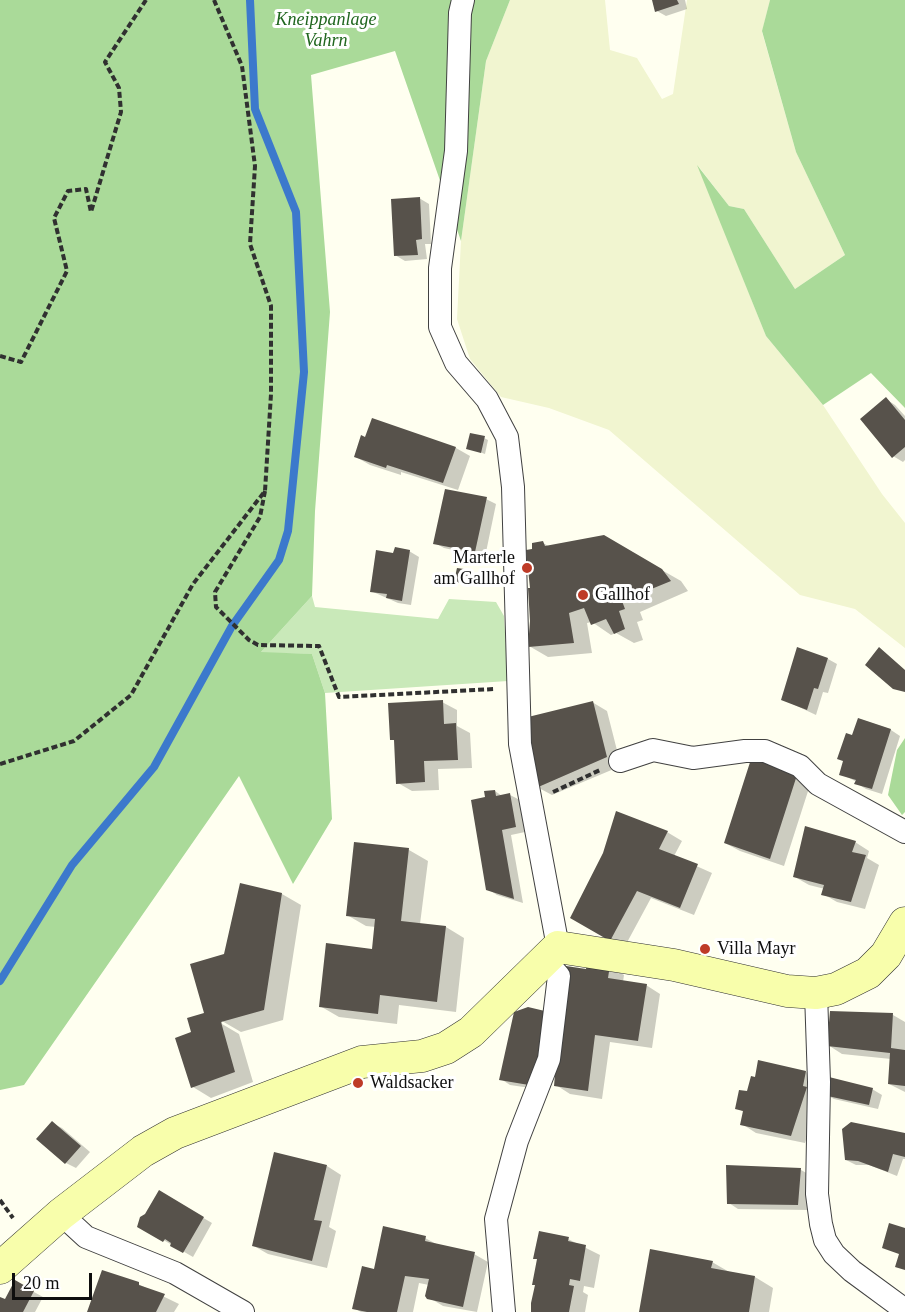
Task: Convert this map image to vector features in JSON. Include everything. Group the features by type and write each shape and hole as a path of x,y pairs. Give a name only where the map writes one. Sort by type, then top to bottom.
{"street":[{"path":"463,0 460,13 456,151 440,268 441,327 456,363 487,399 507,437 513,487 520,744 551,953 558,975 549,1059 517,1141 496,1218 504,1312"},
{"path":"620,761 653,750 693,758 745,751 765,751 800,766 819,784 905,832"},
{"path":"551,953 674,965 787,990 816,993 836,989 868,973 886,955 905,923"},
{"path":"0,1268 61,1214 143,1151 176,1133 363,1062 422,1056 446,1048 471,1032 551,953"},
{"path":"816,993 819,1082 817,1194 820,1224 825,1240 834,1254 852,1271 905,1310"},
{"path":"61,1214 86,1237 175,1274 243,1312"}],"path":[{"path":"0,356 21,362 67,271 54,218 68,191 86,189 91,212 121,112 119,88 105,62 146,0"},
{"path":"214,0 242,66 255,166 250,244 271,306 271,394 265,490 260,517 214,592 216,607 249,640 258,645 319,646 339,697 518,688"},
{"path":"0,764 74,741 131,695 193,584 265,490"},
{"path":"530,803 620,761"}],"green space":[{"name":"Kneippanlage Vahrn","path":"0,0 510,0 486,61 461,241 395,51 311,75 330,312 315,511 312,596 261,652 312,654 325,693 332,819 293,884 239,776 24,1085 0,1090"},
{"path":"510,0 605,0 610,50 637,58 662,99 673,94 687,0 770,0 762,32 796,152 845,255 795,289 744,209 729,206 699,167 766,336 823,405 882,494 905,523 905,648 855,609 800,595 609,430 549,408 501,397 470,359 457,319 461,241 486,61"},
{"path":"770,0 905,0 905,408 871,373 823,405 766,336 697,165 729,206 744,209 795,289 845,255 796,152 762,31"},
{"path":"312,596 315,607 438,619 449,599 496,602 504,616 508,681 325,693 312,654 260,653"},
{"path":"905,738 905,812 902,815 888,795 897,750"}],"building":[{"path":"652,0 677,0 679,4 655,12"},
{"path":"420,197 422,239 416,240 418,255 394,256 391,199"},
{"path":"886,397 905,420 905,447 892,458 860,419"},
{"path":"372,418 456,447 443,483 354,457 361,435 365,437"},
{"path":"470,433 485,436 481,453 466,449"},
{"path":"445,489 487,497 475,552 433,544"},
{"name":"Gallhof","path":"604,535 662,569 671,581 622,601 625,609 619,611 625,629 614,634 606,619 591,625 584,608 569,613 574,643 528,647 530,621 528,588 530,588 526,550 532,549 532,543 543,541 545,546"},
{"path":"395,547 410,550 402,601 386,598 387,594 370,592 376,550 393,553"},
{"path":"457,568 471,570 467,585 454,581"},
{"path":"797,647 828,658 818,689 814,688 807,710 781,700"},
{"path":"879,647 905,670 905,692 893,689 865,665"},
{"path":"443,700 444,724 456,723 458,760 424,761 425,782 396,784 394,740 390,740 388,703"},
{"path":"593,701 607,757 536,788 528,717"},
{"path":"858,718 891,729 872,789 854,784 856,780 839,775 843,761 837,759 846,733 852,735"},
{"path":"753,753 797,775 770,859 724,843"},
{"path":"495,790 496,796 510,793 516,827 502,830 514,899 486,890 471,800 485,797 484,791"},
{"path":"616,811 668,831 659,849 698,864 680,908 637,891 610,941 570,918 603,853"},
{"path":"805,826 856,841 852,852 866,855 851,902 821,895 824,885 793,877"},
{"path":"354,842 409,848 401,921 446,926 437,1002 380,995 378,1014 319,1007 326,943 372,949 375,919 346,916"},
{"path":"240,883 282,893 264,1010 221,1022 235,1072 191,1088 175,1038 191,1032 187,1018 204,1013 190,964 224,954"},
{"path":"587,962 610,965 608,978 647,984 638,1041 595,1035 588,1091 554,1086 566,966 586,969"},
{"path":"528,1007 549,1012 535,1086 499,1080 514,1012"},
{"path":"830,1011 893,1013 891,1048 905,1050 905,1086 888,1084 890,1053 827,1046"},
{"path":"758,1060 806,1071 803,1086 807,1087 791,1136 740,1125 743,1111 735,1109 739,1090 747,1091 751,1076 755,1077"},
{"path":"825,1076 873,1088 869,1105 823,1095"},
{"path":"52,1121 81,1146 65,1164 36,1139"},
{"path":"851,1122 905,1133 905,1157 893,1154 888,1172 858,1161 845,1160 842,1129"},
{"path":"274,1152 327,1165 314,1220 322,1221 312,1261 252,1246"},
{"path":"726,1165 801,1168 798,1205 727,1204"},
{"path":"159,1190 204,1217 183,1253 170,1246 171,1243 165,1239 163,1242 137,1227 140,1217 145,1214"},
{"path":"889,1223 905,1228 905,1270 895,1267 899,1254 882,1248"},
{"path":"383,1226 426,1236 425,1241 475,1252 463,1307 427,1299 425,1296 429,1279 405,1276 397,1312 367,1312 352,1309 362,1266 374,1269"},
{"path":"539,1231 569,1237 568,1241 586,1245 580,1281 570,1279 569,1285 574,1286 569,1312 531,1312 535,1285 532,1285 537,1259 533,1259"},
{"path":"650,1249 713,1261 711,1268 755,1276 749,1312 639,1312"},
{"path":"102,1270 139,1282 139,1285 165,1294 156,1312 87,1312"},
{"path":"15,1280 34,1291 23,1312 0,1312 0,1297 5,1299"}],"waterway":[{"path":"0,981 72,865 154,767 232,626 279,560 288,531 304,372 296,212 255,109 250,0"}],"place":[{"name":"Marterle am Gallhof","path":"527,568"},
{"name":"Gallhof","path":"583,595"},
{"name":"Villa Mayr","path":"705,949"},
{"name":"Waldsacker","path":"358,1083"}]}
